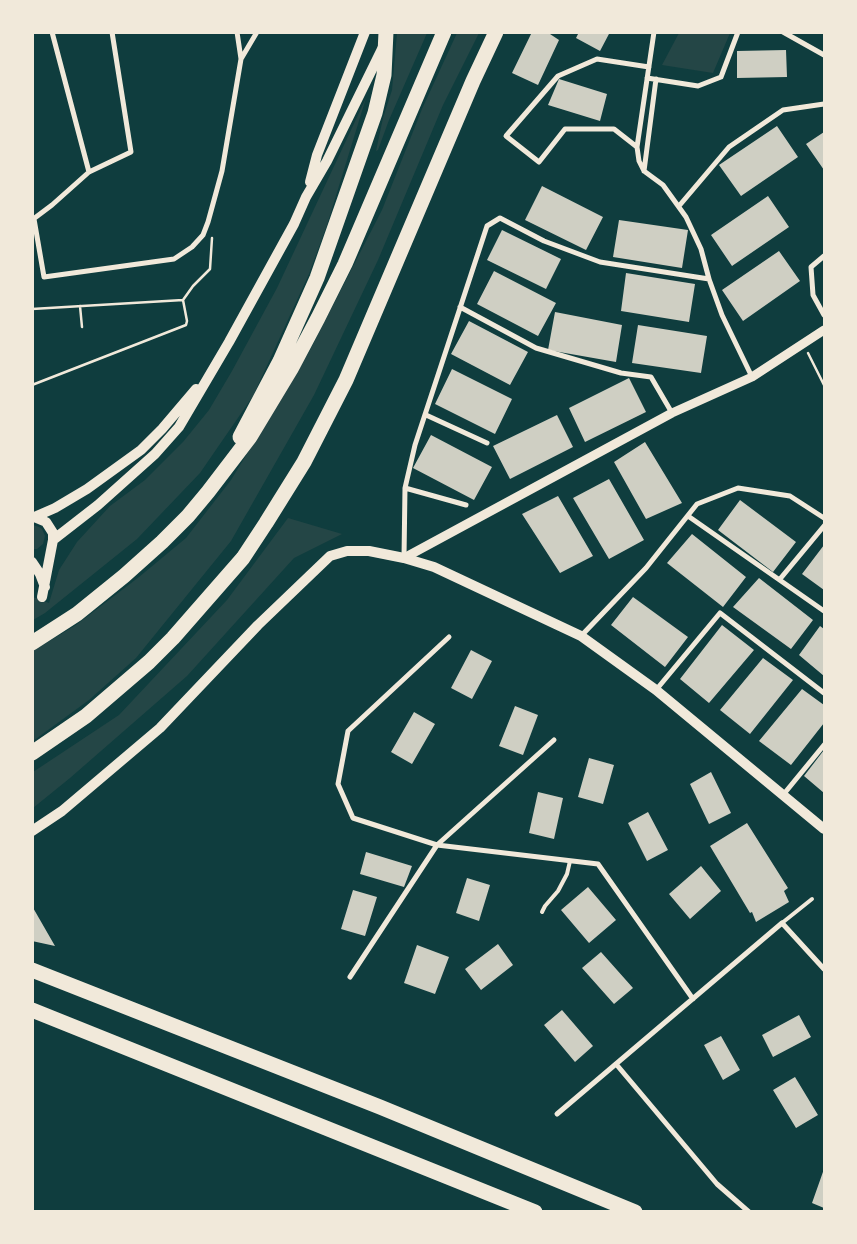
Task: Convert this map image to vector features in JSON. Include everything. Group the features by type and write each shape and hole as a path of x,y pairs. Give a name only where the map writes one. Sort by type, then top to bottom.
{"highway":[{"path":"228,467 234,448 280,361 317,278 375,113 381,91 388,32"},
{"path":"32,642 77,614 124,576 188,516 250,437 318,318 345,264 444,32"},
{"path":"32,753 86,716 149,662 173,638 237,565 266,523 304,462 346,380 496,32"},
{"path":"32,970 380,1107 635,1212"},
{"path":"32,1010 535,1212"}],"main road":[{"path":"306,197 317,155 365,32"},
{"path":"33,518 40,519 50,527 52,543 44,592 40,574 32,560 43,556 52,543 155,454 180,427 294,224 388,32"},
{"path":"33,518 55,508 87,489 141,450 162,429 213,370"},
{"path":"32,831 62,811 160,728 258,625 330,556 347,551 370,551 434,567 581,636 656,690 824,829"}],"street":[{"path":"52,32 89,172"},
{"path":"112,32 131,152 89,172 33,219 44,277 174,259 192,247 202,235 208,222 222,171 241,59 237,32"},
{"path":"241,59 257,32"},
{"path":"654,32 637,147 639,161 644,171 663,185 686,217 701,249 722,315 752,377"},
{"path":"647,78 698,86 721,78 738,32"},
{"path":"783,32 824,55"},
{"path":"637,147 614,129 565,129 539,162 506,136 558,76 597,59 649,67"},
{"path":"644,171 656,79"},
{"path":"679,206 729,147 782,110 824,104"},
{"path":"709,279 600,262 544,241 500,218 487,226 415,445 405,488 404,558 672,413 752,377 824,330"},
{"path":"824,256 811,267 813,295 824,315"},
{"path":"460,307 536,348 621,373 651,377 672,413"},
{"path":"426,415 487,443"},
{"path":"405,488 466,505"},
{"path":"581,636 646,568 697,504 738,488 790,496 824,518"},
{"path":"688,516 824,611"},
{"path":"780,580 824,526"},
{"path":"656,690 720,613 824,693"},
{"path":"449,637 348,731 338,784 353,818 437,845 598,864 693,999"},
{"path":"350,977 437,845 554,740"},
{"path":"783,795 824,745"},
{"path":"557,1114 782,923 824,969"},
{"path":"616,1064 717,1184 749,1212"}],"lane":[{"path":"542,912 558,891 567,874 570,861"},
{"path":"782,923 812,899"}],"path":[{"path":"32,385 186,325 183,300 193,286 210,269 212,241 208,222"},
{"path":"32,309 183,300"},
{"path":"80,306 82,327"},
{"path":"803,345 824,385"}],"shaded area":[{"path":"397,33 427,33 376,151 383,118 392,90"},
{"path":"457,33 479,33 443,105 378,260 314,395 231,541 136,658 89,700 33,741 33,651 76,625 186,538 231,480 309,352 382,210 422,109"},
{"path":"679,33 730,33 713,73 662,65"},
{"path":"366,98 327,225 309,274 253,396 200,473 137,539 45,613 33,620 33,597 49,603 59,570 77,542 110,506 145,480 183,442 209,410 277,288"},
{"path":"288,518 342,534 294,558 187,676 33,808 33,772 119,715 227,600"},
{"path":"33,525 42,529 45,536 43,544 37,549 33,549"}],"building":[{"path":"532,32 547,32 559,40 538,85 512,73"},
{"path":"579,32 610,32 600,51 576,38"},
{"path":"786,50 787,77 737,78 737,51"},
{"path":"559,79 607,94 600,121 548,105"},
{"path":"777,126 798,157 741,196 719,165"},
{"path":"824,132 824,170 806,144"},
{"path":"542,186 603,217 586,250 525,220"},
{"path":"768,196 789,227 732,266 711,235"},
{"path":"619,220 688,230 682,268 613,257"},
{"path":"502,230 561,259 546,289 487,260"},
{"path":"779,251 800,281 743,321 722,290"},
{"path":"494,271 556,303 538,336 477,304"},
{"path":"626,273 695,284 689,322 621,311"},
{"path":"555,312 622,325 616,362 548,350"},
{"path":"469,321 528,352 510,385 451,354"},
{"path":"638,325 707,336 701,373 632,363"},
{"path":"452,369 512,399 495,434 435,404"},
{"path":"629,378 646,412 585,442 569,408"},
{"path":"557,415 573,447 510,479 493,446"},
{"path":"431,435 492,467 474,500 413,468"},
{"path":"645,442 682,503 646,519 614,462"},
{"path":"609,479 644,540 609,559 573,498"},
{"path":"558,496 593,556 560,573 522,514"},
{"path":"740,500 796,542 773,572 718,530"},
{"path":"692,534 746,577 723,607 667,563"},
{"path":"824,545 824,590 802,574"},
{"path":"759,578 813,620 791,649 733,607"},
{"path":"633,597 688,637 665,667 611,625"},
{"path":"722,625 754,650 709,703 680,679"},
{"path":"820,626 824,629 824,676 799,655"},
{"path":"471,650 492,661 472,699 451,688"},
{"path":"763,658 793,680 750,734 720,710"},
{"path":"802,689 824,705 824,723 791,765 759,741"},
{"path":"515,706 538,715 523,755 499,746"},
{"path":"414,712 435,724 412,764 391,752"},
{"path":"824,750 824,793 804,776"},
{"path":"589,758 614,765 603,804 578,797"},
{"path":"711,772 731,813 709,824 690,784"},
{"path":"538,792 563,798 554,839 529,833"},
{"path":"648,812 668,850 647,861 628,823"},
{"path":"747,823 788,888 784,891 789,902 756,922 752,912 750,913 710,846"},
{"path":"366,852 412,866 404,887 360,874"},
{"path":"701,866 721,891 690,919 669,894"},
{"path":"467,878 490,885 479,921 456,913"},
{"path":"588,887 616,920 589,943 561,910"},
{"path":"353,890 377,897 365,936 341,929"},
{"path":"32,906 55,946 32,941"},
{"path":"498,944 513,965 481,990 465,969"},
{"path":"417,945 449,957 435,994 404,983"},
{"path":"601,952 633,988 614,1004 582,968"},
{"path":"562,1010 593,1046 575,1062 544,1025"},
{"path":"799,1015 811,1037 773,1057 762,1035"},
{"path":"721,1036 740,1070 723,1080 704,1045"},
{"path":"795,1077 818,1115 796,1128 773,1090"},
{"path":"824,1169 824,1208 812,1203"}]}
